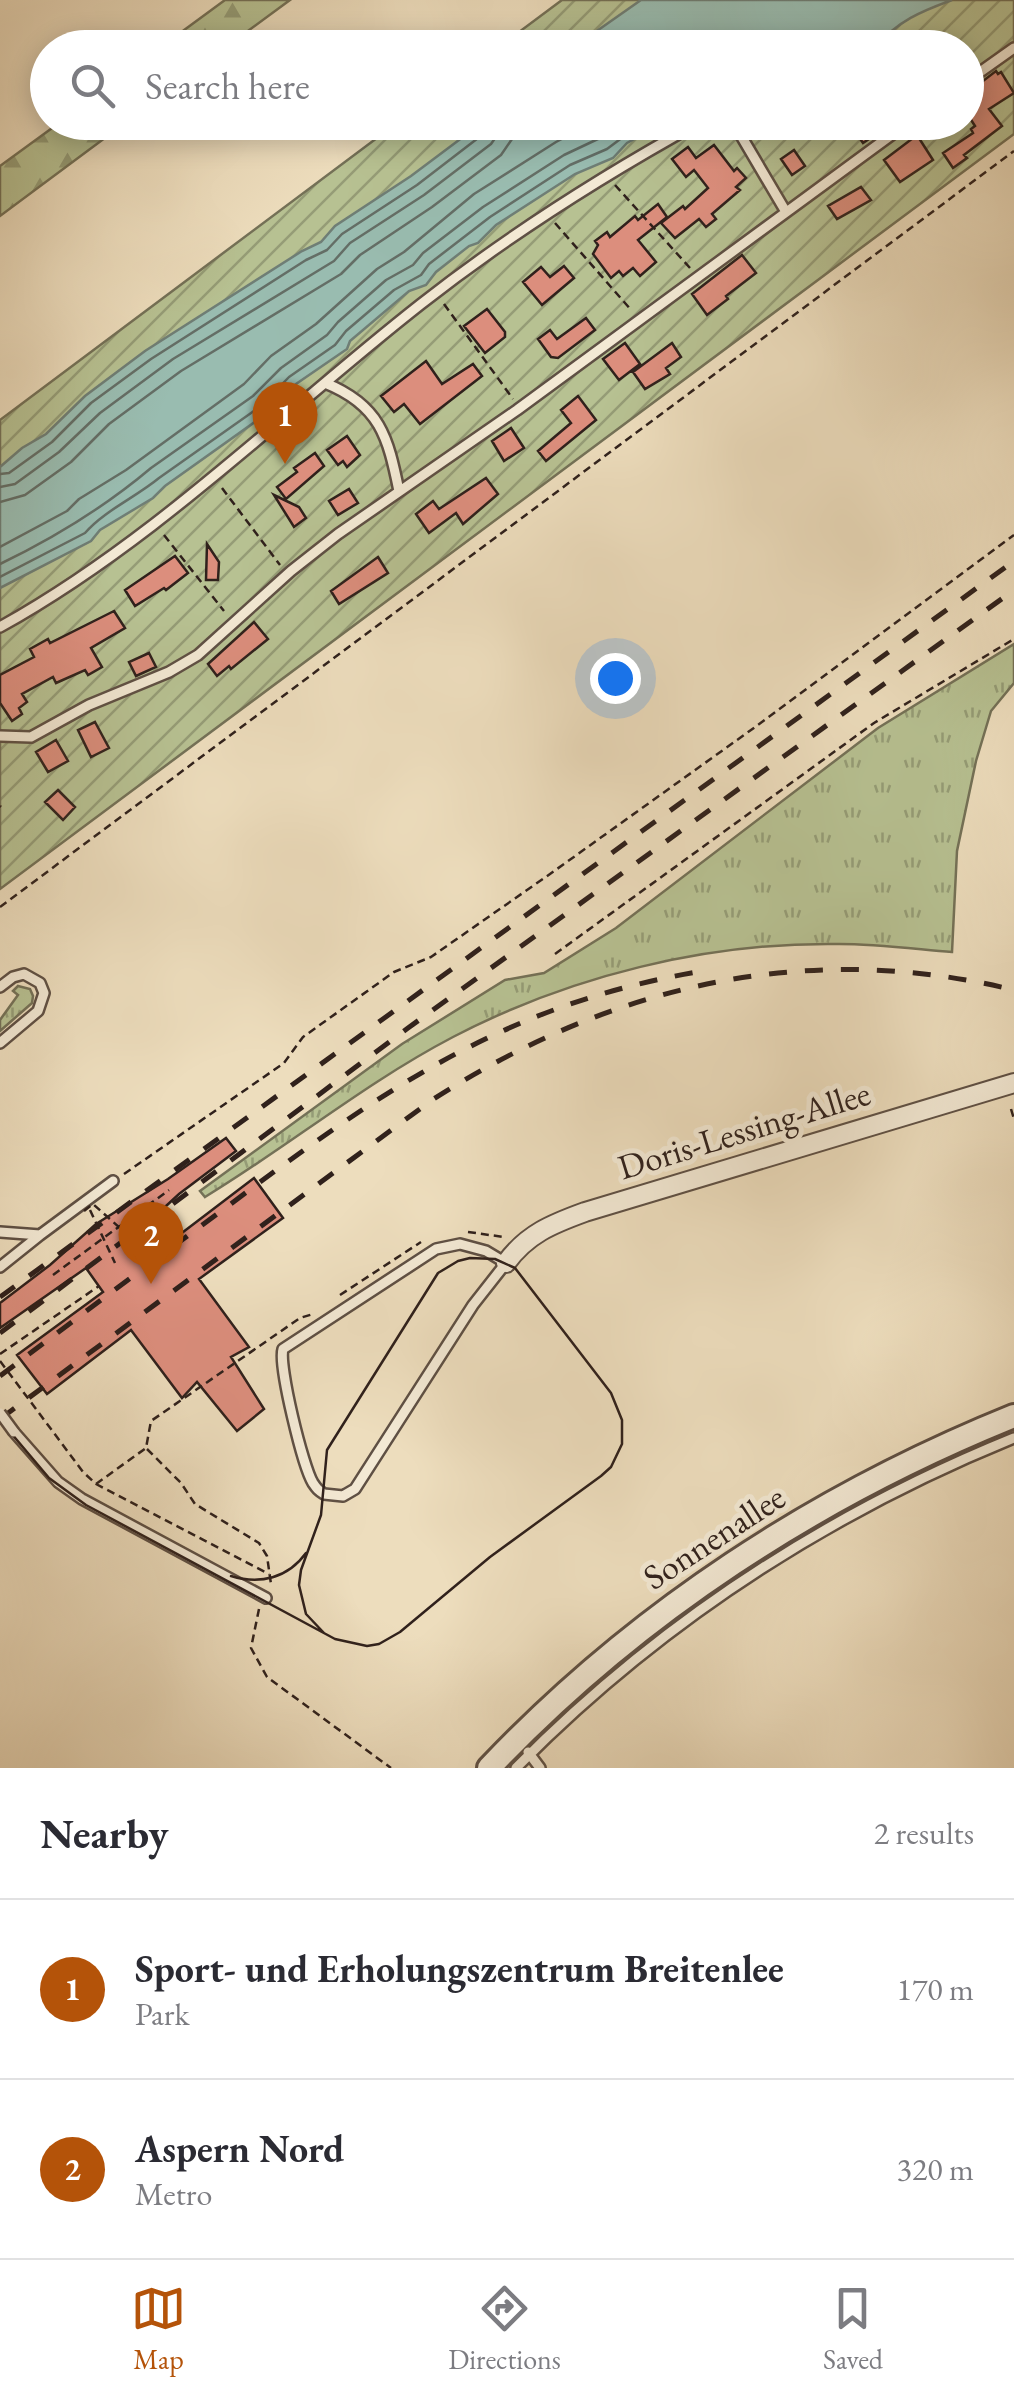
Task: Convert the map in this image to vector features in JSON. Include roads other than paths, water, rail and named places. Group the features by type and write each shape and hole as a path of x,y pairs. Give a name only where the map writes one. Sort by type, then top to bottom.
{"street":[{"name":"Doris-Lessing-Allee","path":"506,1263 542,1228 585,1212 1014,1084"},
{"name":"Sonnenallee","path":"489,1768 523,1746 622,1643 724,1567 870,1483 1014,1416"}],"lane":[{"path":"984,69 1014,48"},
{"path":"0,627 52,596 214,476 436,292 546,213 668,140"},
{"path":"743,140 786,212"},
{"path":"0,736 31,738 89,705 182,665 234,624 287,574 884,140"},
{"path":"325,384 354,398 374,414 385,436 399,491"},
{"path":"0,987 24,974 40,984 44,994 38,1011 0,1043"},
{"path":"0,1266 113,1181"},
{"path":"0,1232 40,1235"},
{"path":"472,1245 506,1263 472,1305 355,1489 343,1496 328,1496 320,1491 310,1477 296,1426 283,1374 283,1349 436,1249 472,1245"},
{"path":"0,1413 58,1482 82,1499 266,1598"},
{"path":"516,1768 523,1746 732,1586 877,1502 1014,1438"},
{"path":"523,1746 540,1768"}],"water":[{"path":"641,0 952,0 893,30 598,30"},
{"path":"459,140 633,140 613,158 575,174 496,225 478,243 436,272 426,285 409,291 350,341 347,349 296,384 266,414 153,498 100,530 91,541 0,588 0,467 145,351 321,242 335,226"}],"tram line":[{"path":"0,1420 49,1478 86,1505 335,1639 367,1646 379,1644 400,1632 490,1557 601,1476 611,1467 622,1444 622,1420 611,1393 515,1268 495,1259 470,1258 438,1273 327,1450 321,1515 299,1585 306,1614 324,1633"},
{"path":"231,1576 252,1580 273,1577 291,1568 306,1553"}],"railway":[{"path":"0,1297 1014,561"},
{"path":"0,1333 408,1028 1014,590"},
{"path":"0,1419 432,1100 500,1060 569,1028 639,1002 711,983 785,972 860,970 936,975 1014,990"},
{"path":"0,1376 332,1130 443,1061 561,1007 626,987 697,972"}],"place":[{"name":"Sport- und Erholungszentrum Breitenlee","path":"285,464"},
{"name":"Aspern Nord","path":"151,1284"}]}
